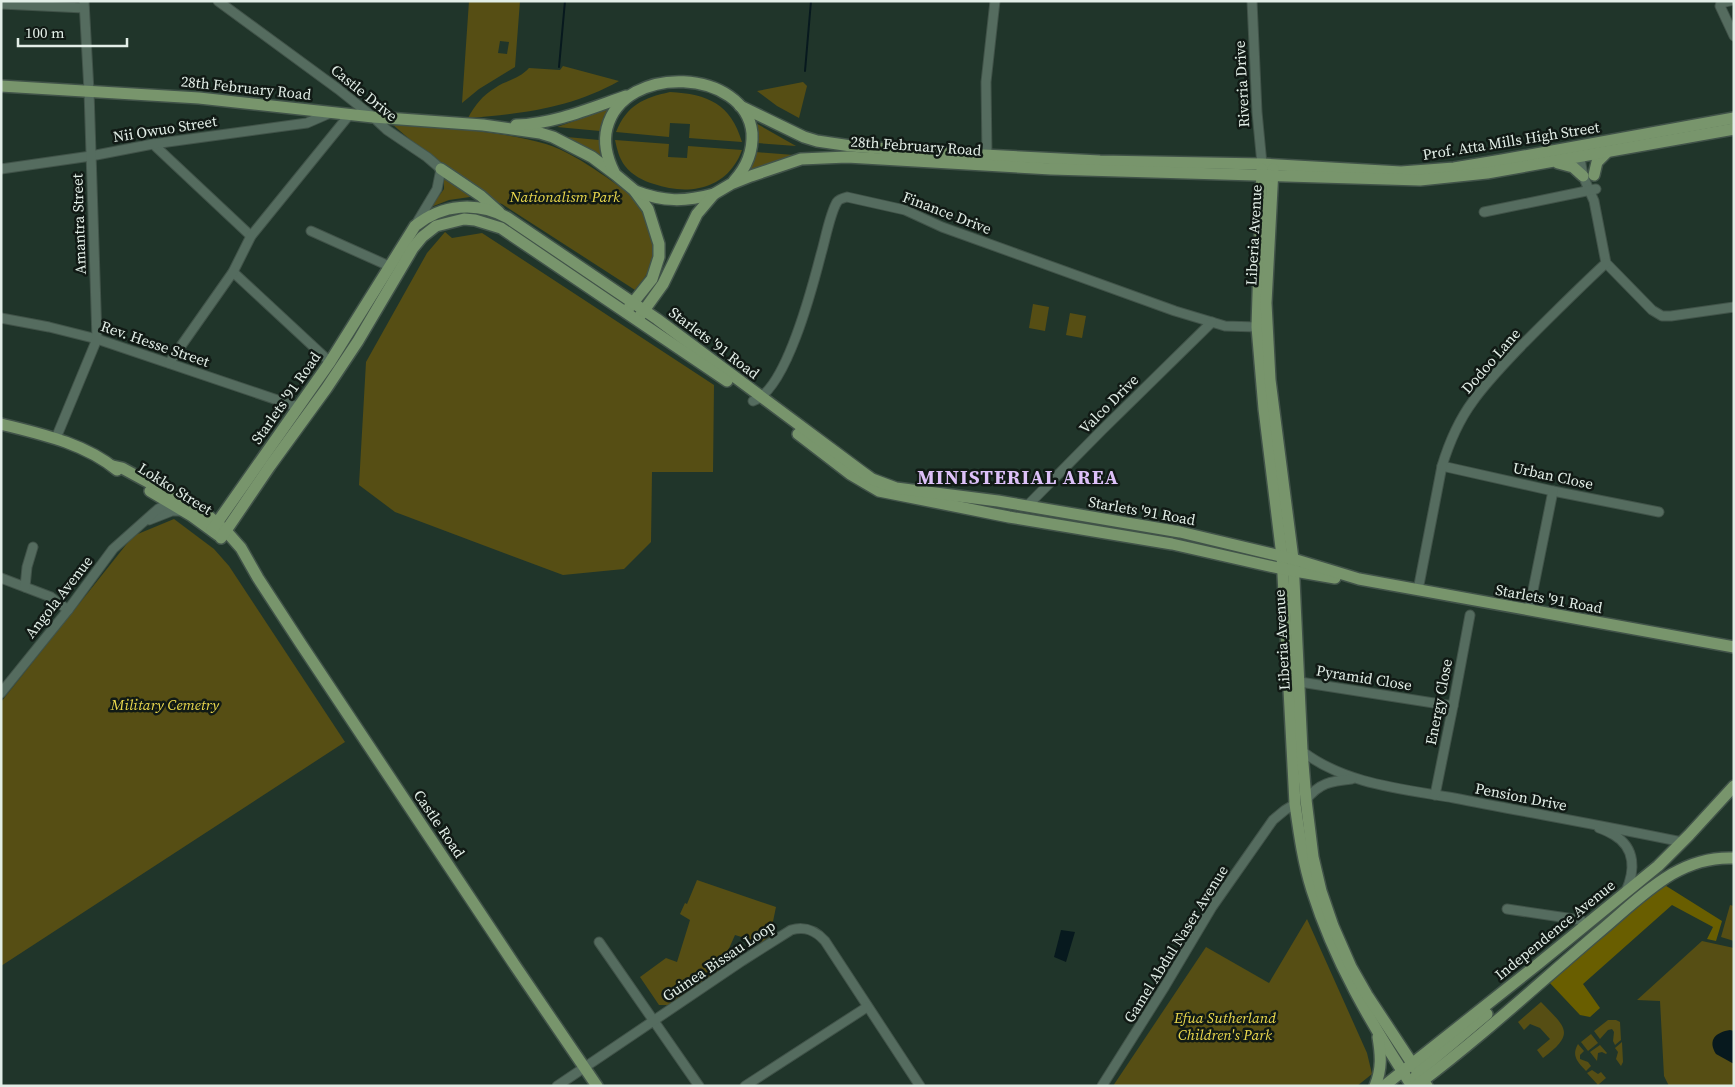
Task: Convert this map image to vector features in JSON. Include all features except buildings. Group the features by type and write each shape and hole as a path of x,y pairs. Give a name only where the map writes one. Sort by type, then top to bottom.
{"main road":[{"path":"616,175 607,156 606,135 610,120 618,106 630,95 648,86 667,82 687,82 706,86 724,94 740,106 750,124 752,146 749,159 742,173 731,184"},
{"name":"28th February Road","path":"1,86 200,98 373,117 487,125 528,125 567,116 630,95"},
{"name":"28th February Road","path":"740,106 804,137 851,146 1267,170"},
{"name":"Prof. Atta Mills High Street","path":"1267,170 1431,170 1584,151 1734,118"},
{"name":"28th February Road","path":"487,125 540,133 552,137 592,158 634,190 648,209 659,244 659,256 652,279 641,292 629,300 626,312"},
{"name":"Prof. Atta Mills High Street","path":"1267,170 1285,176 1420,180 1487,173 1554,162 1584,151 1606,153 1734,129"},
{"path":"1554,162 1573,167 1589,175 1597,162 1606,153"},
{"name":"28th February Road","path":"640,315 667,277 697,214 714,194 731,184 801,159 847,157 1052,170 1241,174 1267,170"},
{"path":"441,169 481,196 500,214"},
{"name":"Liberia Avenue","path":"1267,170 1257,327 1264,409 1288,570 1295,592 1302,751 1298,822 1310,881 1324,927 1347,978 1376,1028 1411,1076"},
{"path":"1241,174 1266,194 1285,176"},
{"path":"634,190 653,198 674,200 694,199 714,194"},
{"name":"Liberia Avenue","path":"1266,194 1266,303 1270,380 1291,546 1287,557"},
{"name":"Starlets '91 Road","path":"235,509 298,407 330,362 415,226 432,214 454,207 479,208 500,214 629,300 640,315 691,356 881,483 918,491 1027,506 1180,532 1287,557 1314,570"},
{"name":"Starlets '91 Road","path":"219,531 270,466 326,389 364,331 413,248 428,231 445,223 464,219 489,223 501,228 626,312 656,319 850,474 879,491 1009,517 1172,544 1288,570 1314,570 1734,647"},
{"path":"552,263 560,253"},
{"path":"653,298 651,309 656,319"},
{"path":"353,325 364,331"},
{"name":"Lokko Street","path":"1,424 56,438 82,449 173,501 204,513 219,531"},
{"name":"Lokko Street","path":"173,501 183,511 219,531"},
{"path":"204,513 235,509 241,548"},
{"path":"1009,517 1015,510 1040,513 1049,510"},
{"name":"Castle Road","path":"219,531 241,548 258,578"},
{"name":"Castle Road","path":"219,531 258,578 516,968 597,1086"},
{"path":"1291,546 1300,558 1314,570 1304,579 1295,592"},
{"path":"1269,566 1280,577 1284,585"},
{"name":"Liberia Avenue","path":"1288,570 1284,585 1300,802 1321,891 1333,926 1351,967 1411,1076"},
{"name":"Independence Avenue","path":"1411,1076 1504,992 1658,866 1734,786"},
{"name":"Independence Avenue","path":"1384,1086 1411,1076 1496,1022 1647,890 1672,874 1691,865 1722,857 1734,858"},
{"path":"1375,1086 1381,1064 1376,1028"}],"street":[{"name":"Castle Drive","path":"218,1 338,88 387,130 427,157 441,169"},
{"path":"987,155 986,82 996,1"},
{"name":"Riveria Drive","path":"1252,1 1257,112 1267,170"},
{"path":"1730,1 1721,3 1720,6 1734,36"},
{"path":"1,4 84,5"},
{"name":"Amantra Street","path":"56,438 97,339 90,91 84,5"},
{"name":"Nii Owuo Street","path":"1,169 91,156 153,144 307,123 332,112"},
{"path":"169,363 233,272 251,236 350,114"},
{"path":"153,144 251,236"},
{"path":"1584,151 1606,263 1652,310 1662,316 1734,307"},
{"path":"415,226 437,189 441,169"},
{"path":"1484,212 1592,190"},
{"name":"Finance Drive","path":"757,399 777,377 792,348 806,311 836,203 842,198 847,197 905,210 942,227 1176,312 1236,327 1257,327"},
{"path":"311,231 389,266"},
{"name":"Dodoo Lane","path":"1418,590 1442,466 1447,450 1472,401 1496,372 1551,315 1606,263"},
{"path":"233,272 330,362"},
{"name":"Rev. Hesse Street","path":"1,318 97,339 298,407"},
{"name":"Valco Drive","path":"1027,506 1212,322"},
{"name":"Urban Close","path":"1442,466 1659,512"},
{"path":"1529,610 1553,491"},
{"name":"Angola Avenue","path":"1,693 68,610 113,549 158,508 173,501"},
{"name":"Angola Avenue","path":"144,522 172,511 183,511"},
{"path":"25,586 27,567 33,547"},
{"path":"1,578 51,598 68,610"},
{"name":"Energy Close","path":"1434,795 1470,614"},
{"name":"Pyramid Close","path":"1300,682 1453,706"},
{"name":"Pension Drive","path":"1302,751 1314,760 1355,778 1434,795 1682,842"},
{"name":"Pension Drive","path":"1300,802 1314,790 1330,782 1355,778"},
{"name":"Gamel Abdul Naser Avenue","path":"1102,1086 1212,907 1274,819 1284,810 1300,802"},
{"path":"1274,819 1289,818 1298,822"},
{"path":"1592,824 1614,835 1630,850 1633,867 1626,892"},
{"path":"1507,909 1581,920"},
{"name":"Guinea Bissau Loop","path":"557,1086 742,961 797,928 811,930 825,941 920,1086"},
{"path":"599,942 699,1086"},
{"path":"745,1086 867,1007"}],"green space":[{"path":"469,1 520,1 515,67 479,89 462,103","holes":["500,41 509,42 507,54 498,53"]},
{"path":"563,66 619,81 583,98 564,104 527,112 468,118 486,94 499,85 521,75 529,68 560,70"},
{"path":"803,82 807,86 799,118 777,106 757,91"},
{"path":"670,92 696,95 716,104 731,118 742,142 689,138 690,124 670,123 669,137 616,132 625,115 637,104"},
{"path":"609,109 604,116 600,131 557,127"},
{"path":"752,121 796,146 757,143"},
{"name":"Nationalism Park","path":"392,124 470,130 527,139 546,144 581,161 629,194 643,210 650,224 654,240 653,256 647,274 635,290 502,204 477,196 449,200 431,207 444,189 444,169"},
{"path":"556,136 599,140 600,150 605,163"},
{"path":"615,140 669,144 668,157 687,158 688,146 742,150 735,164 719,180 698,188 676,189 650,183 631,172 621,160"},
{"path":"756,152 794,155 748,173"},
{"path":"445,232 452,238 482,233 714,385 713,472 652,472 651,542 624,569 563,575 395,512 359,485 366,362 427,253"},
{"path":"1033,304 1049,307 1045,331 1029,328"},
{"path":"1070,313 1086,316 1082,338 1066,335"},
{"name":"Military Cemetry","path":"174,519 214,549 229,566 345,742 1,966 1,702 133,536"},
{"path":"697,880 776,907 770,936 761,943 735,935 719,971 670,1005 659,1005 640,977 666,958 677,962 690,920 680,914 685,903 687,904"},
{"path":"1730,905 1734,906 1734,941 1721,937"},
{"name":"Efua Sutherland Children's Park","path":"1307,919 1367,1053 1372,1074 1357,1086 1113,1086 1206,947 1269,983"},
{"path":"1702,941 1734,948 1734,1086 1669,1086 1664,1076 1660,1001 1637,1000"},
{"path":"1541,1002 1564,1030 1560,1042 1543,1058 1537,1050 1550,1039 1540,1028 1530,1024 1524,1030 1518,1022"},
{"path":"1608,1020 1620,1022 1621,1040 1615,1045 1612,1029 1608,1030 1600,1039 1594,1031"},
{"path":"1591,1034 1598,1043 1588,1051 1581,1042"},
{"path":"1622,1042 1623,1062 1621,1066 1616,1059 1618,1052 1615,1048"},
{"path":"1578,1044 1584,1051 1580,1055 1580,1059 1588,1062 1591,1066 1586,1071 1575,1055"},
{"path":"1600,1045 1607,1053 1598,1053 1597,1061 1590,1052"},
{"path":"1592,1070 1598,1074 1601,1072 1606,1078 1598,1085 1587,1073"}],"shaded area":[{"path":"1663,884 1722,921 1716,941 1707,939 1713,927 1672,905 1583,984 1600,1008 1590,1017 1580,1015 1548,981"},
{"path":"1061,930 1075,932 1066,962 1054,957"},
{"path":"1730,1030 1734,1031 1734,1064 1716,1054 1712,1045 1717,1035"}],"waterway":[{"path":"559,67 565,1"},
{"path":"805,71 811,1"}],"district":[{"name":"MINISTERIAL AREA","path":"1018,477"}]}
